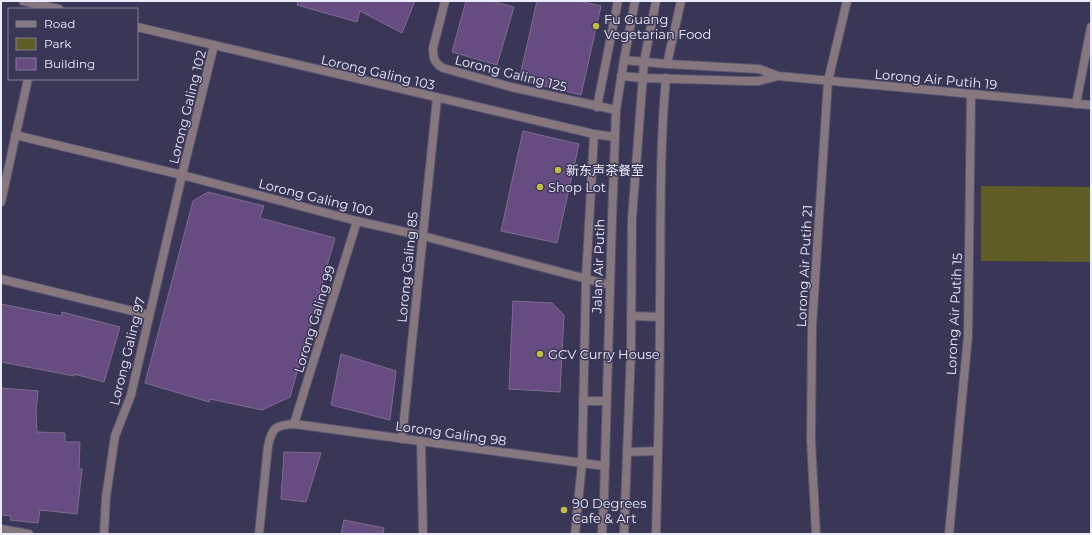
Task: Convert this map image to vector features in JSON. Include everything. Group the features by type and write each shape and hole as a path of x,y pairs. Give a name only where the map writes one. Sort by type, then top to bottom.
{"street":[{"path":"23,1 56,8"},
{"name":"Lorong Galing 125","path":"445,1 433,48 434,61 438,65 443,68 511,87 597,107"},
{"path":"616,110 597,107 618,1"},
{"name":"Jalan Air Putih","path":"602,534 614,137 621,76 634,1"},
{"path":"624,534 631,350 632,220 644,62 656,1"},
{"path":"667,64 681,1"},
{"name":"Lorong Air Putih 21","path":"816,534 811,440 812,327 828,81 847,1"},
{"name":"Lorong Galing 103","path":"138,27 437,98 594,134 614,137"},
{"path":"1076,104 1091,27"},
{"name":"Lorong Galing 102","path":"182,175 214,45"},
{"name":"Lorong Air Putih 19","path":"624,60 759,69 778,76 1091,105"},
{"name":"Lorong Air Putih 19","path":"621,76 643,78 759,81 778,76"},
{"path":"656,534 661,191 663,108 666,78"},
{"path":"1,202 28,80"},
{"name":"Lorong Air Putih 15","path":"949,534 968,336 971,94"},
{"name":"Lorong Galing 85","path":"402,439 437,98"},
{"path":"575,534 582,463 586,279 594,134"},
{"name":"Lorong Galing 100","path":"15,135 182,175 610,285"},
{"name":"Lorong Galing 97","path":"104,534 106,497 115,436 131,395 182,175"},
{"name":"Lorong Galing 99","path":"294,424 357,221"},
{"path":"1,279 149,315"},
{"path":"631,316 660,317"},
{"path":"583,401 606,401"},
{"path":"259,534 270,435 278,426 294,424"},
{"name":"Lorong Galing 98","path":"294,424 605,466"},
{"path":"421,441 423,534"},
{"path":"627,452 658,451"},
{"path":"1,529 29,534"}],"green space":[{"path":"981,186 1091,187 1091,262 981,261"}],"building":[{"path":"298,1 415,1 402,33 360,11 357,22 297,5"},
{"path":"466,1 491,1 514,7 497,65 452,52"},
{"path":"537,1 579,1 601,6 581,95 519,80"},
{"name":"Shop Lot","path":"523,131 579,144 557,243 501,231"},
{"path":"208,192 264,206 260,218 335,238 290,397 262,410 210,399 209,402 145,383 193,201"},
{"path":"513,301 552,303 564,315 560,392 509,389"},
{"path":"1,304 61,316 62,312 120,327 104,382 74,374 74,376 1,362"},
{"path":"341,354 396,371 390,420 331,405"},
{"path":"1,388 38,391 36,412 37,432 65,433 65,442 80,442 79,469 82,469 77,514 40,510 38,523 10,520 11,516 1,515"},
{"path":"284,452 321,453 306,502 281,499"},
{"path":"344,520 384,528 383,534 341,534"}],"place":[{"name":"Fu Guang Vegetarian Food","path":"596,26"},
{"name":"新东声茶餐室","path":"558,170"},
{"name":"Shop Lot","path":"540,187"},
{"name":"GCV Curry House","path":"540,354"},
{"name":"90 Degrees Cafe & Art","path":"564,510"}]}
